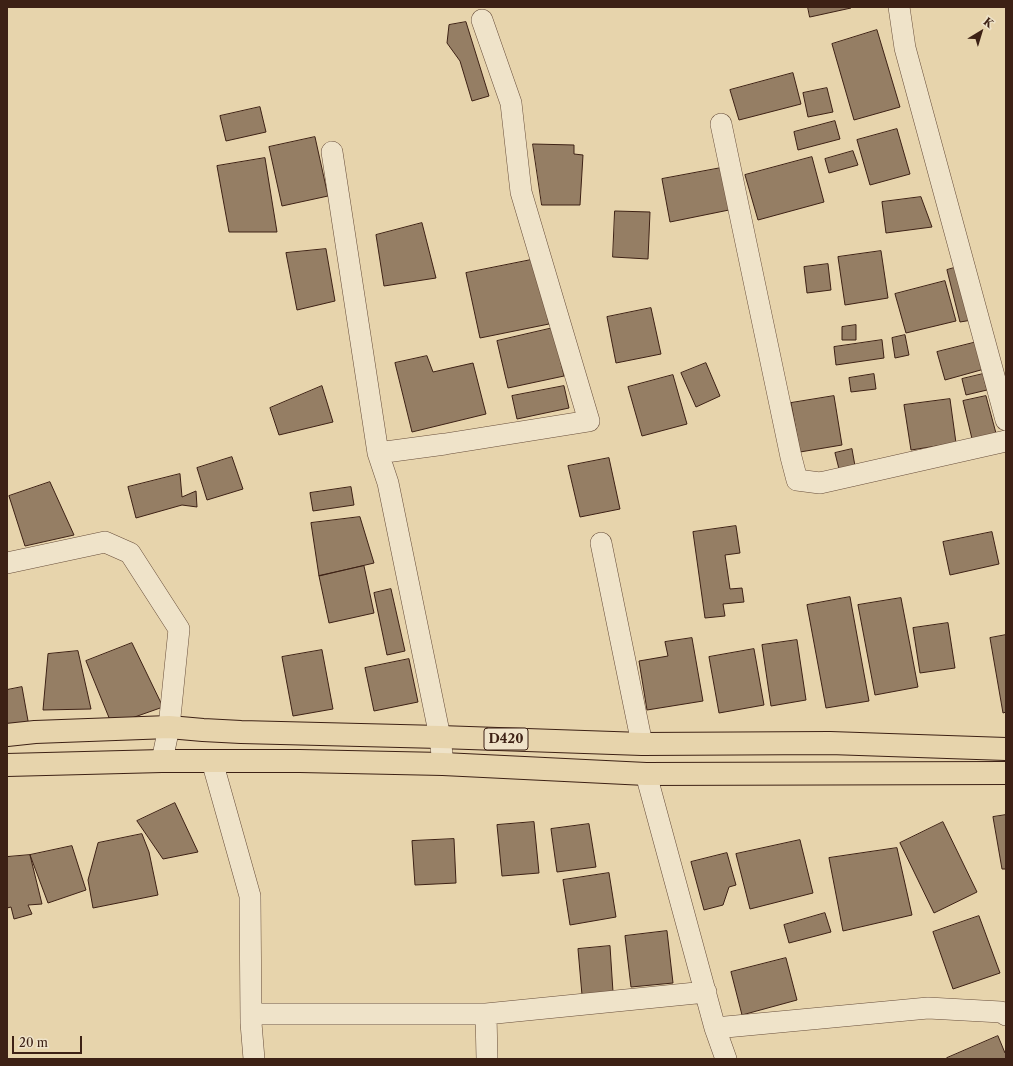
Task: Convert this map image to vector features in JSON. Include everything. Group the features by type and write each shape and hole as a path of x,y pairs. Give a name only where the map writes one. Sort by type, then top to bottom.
{"highway":[{"name":"D420","path":"7,735 35,732 169,727 241,732 642,744 830,744 1006,749"},
{"name":"D420","path":"7,765 162,761 300,760 443,764 646,774 1006,773"}],"street":[{"path":"899,7 905,48 1006,420"},
{"path":"378,454 589,422 521,192 511,102 482,20"},
{"path":"721,124 797,480 820,483 1006,441"},
{"path":"332,152 378,454 388,484 440,737 443,764"},
{"path":"7,563 105,542 130,553 179,629 169,727 162,761"},
{"path":"601,544 642,744"},
{"path":"212,761 250,896 251,1014 254,1059"},
{"path":"646,774 715,1028 726,1059"},
{"path":"251,1014 486,1014 706,992"},
{"path":"715,1028 928,1008 1001,1012 1006,1015"},
{"path":"486,1014 487,1059"}],"building":[{"path":"808,7 851,7 851,8 810,17"},
{"path":"466,22 489,96 472,101 460,61 447,43 449,25"},
{"path":"877,30 900,107 854,120 832,44"},
{"path":"793,73 801,104 739,120 730,90"},
{"path":"827,88 833,112 808,117 803,93"},
{"path":"260,107 266,132 226,141 220,116"},
{"path":"835,121 840,139 798,150 794,132"},
{"path":"897,129 910,174 870,185 857,140"},
{"path":"315,137 328,196 282,206 269,147"},
{"path":"533,144 574,145 574,154 583,155 580,205 542,205"},
{"path":"853,151 858,165 829,173 825,159"},
{"path":"812,157 824,202 758,220 745,175"},
{"path":"265,158 277,232 229,232 217,166"},
{"path":"721,168 729,210 670,222 662,179"},
{"path":"921,197 932,227 886,233 882,202"},
{"path":"615,211 650,212 648,259 613,257"},
{"path":"422,223 436,278 384,286 376,235"},
{"path":"326,249 335,301 297,310 286,253"},
{"path":"881,251 888,298 845,305 838,257"},
{"path":"536,259 549,324 480,338 466,273"},
{"path":"828,264 831,290 807,293 804,267"},
{"path":"968,264 984,318 960,322 947,270"},
{"path":"945,281 956,321 906,333 895,294"},
{"path":"651,308 661,354 616,363 607,317"},
{"path":"856,325 856,340 842,340 842,327"},
{"path":"553,328 564,376 508,388 497,341"},
{"path":"905,335 909,355 895,358 892,338"},
{"path":"882,340 884,358 836,365 834,347"},
{"path":"981,341 988,368 945,380 937,352"},
{"path":"427,356 433,372 473,363 486,414 412,432 395,363"},
{"path":"706,363 720,396 696,407 681,373"},
{"path":"874,374 876,389 851,392 849,378"},
{"path":"983,374 987,390 966,395 962,379"},
{"path":"673,375 687,424 642,436 628,387"},
{"path":"322,386 333,422 279,435 270,408"},
{"path":"564,386 569,408 517,419 512,396"},
{"path":"834,396 842,445 800,452 791,403"},
{"path":"986,396 997,437 973,443 963,401"},
{"path":"950,399 956,443 911,450 904,405"},
{"path":"852,449 855,466 839,469 835,453"},
{"path":"232,457 243,489 207,500 197,468"},
{"path":"609,458 620,509 580,517 568,466"},
{"path":"180,474 182,497 196,491 197,507 182,505 136,518 128,487"},
{"path":"50,482 74,535 25,546 9,496"},
{"path":"351,487 354,505 313,511 310,493"},
{"path":"360,517 374,563 319,576 311,523"},
{"path":"736,526 740,553 725,555 730,589 742,588 744,602 723,604 725,616 705,618 693,532"},
{"path":"992,532 999,564 950,575 943,542"},
{"path":"364,566 374,613 329,623 319,576"},
{"path":"391,589 405,651 387,655 374,593"},
{"path":"850,597 869,701 826,708 807,605"},
{"path":"901,598 918,687 875,695 858,605"},
{"path":"948,623 955,668 920,673 913,628"},
{"path":"1006,635 1006,712 1003,713 990,638"},
{"path":"692,638 703,701 647,710 639,661 668,656 665,642"},
{"path":"797,640 806,700 771,706 762,645"},
{"path":"132,643 163,707 112,725 86,661"},
{"path":"754,649 764,705 719,713 709,657"},
{"path":"322,650 333,709 293,716 282,657"},
{"path":"78,651 91,709 43,710 48,654"},
{"path":"409,659 418,702 374,711 365,668"},
{"path":"22,687 30,732 7,735 7,690"},
{"path":"175,803 198,852 163,859 137,821"},
{"path":"1006,815 1006,869 1002,869 993,817"},
{"path":"534,822 539,873 502,876 497,825"},
{"path":"943,822 977,892 934,913 900,843"},
{"path":"589,824 596,867 557,872 551,829"},
{"path":"142,834 149,852 158,895 93,908 88,880 98,843"},
{"path":"454,839 456,883 415,885 412,841"},
{"path":"800,840 813,893 750,909 736,854"},
{"path":"72,846 86,890 48,903 30,855"},
{"path":"897,848 912,915 843,931 829,858"},
{"path":"727,853 736,885 729,887 723,905 704,910 691,862"},
{"path":"30,855 42,904 28,905 32,914 14,919 11,907 7,908 7,857"},
{"path":"609,873 616,917 570,925 563,880"},
{"path":"825,913 831,932 789,943 784,925"},
{"path":"979,916 1000,973 953,989 933,932"},
{"path":"667,931 673,983 631,987 625,936"},
{"path":"610,946 613,992 582,995 578,949"},
{"path":"786,958 797,1000 742,1015 731,972"},
{"path":"998,1036 1005,1053 1006,1052 1006,1059 947,1058"}]}
